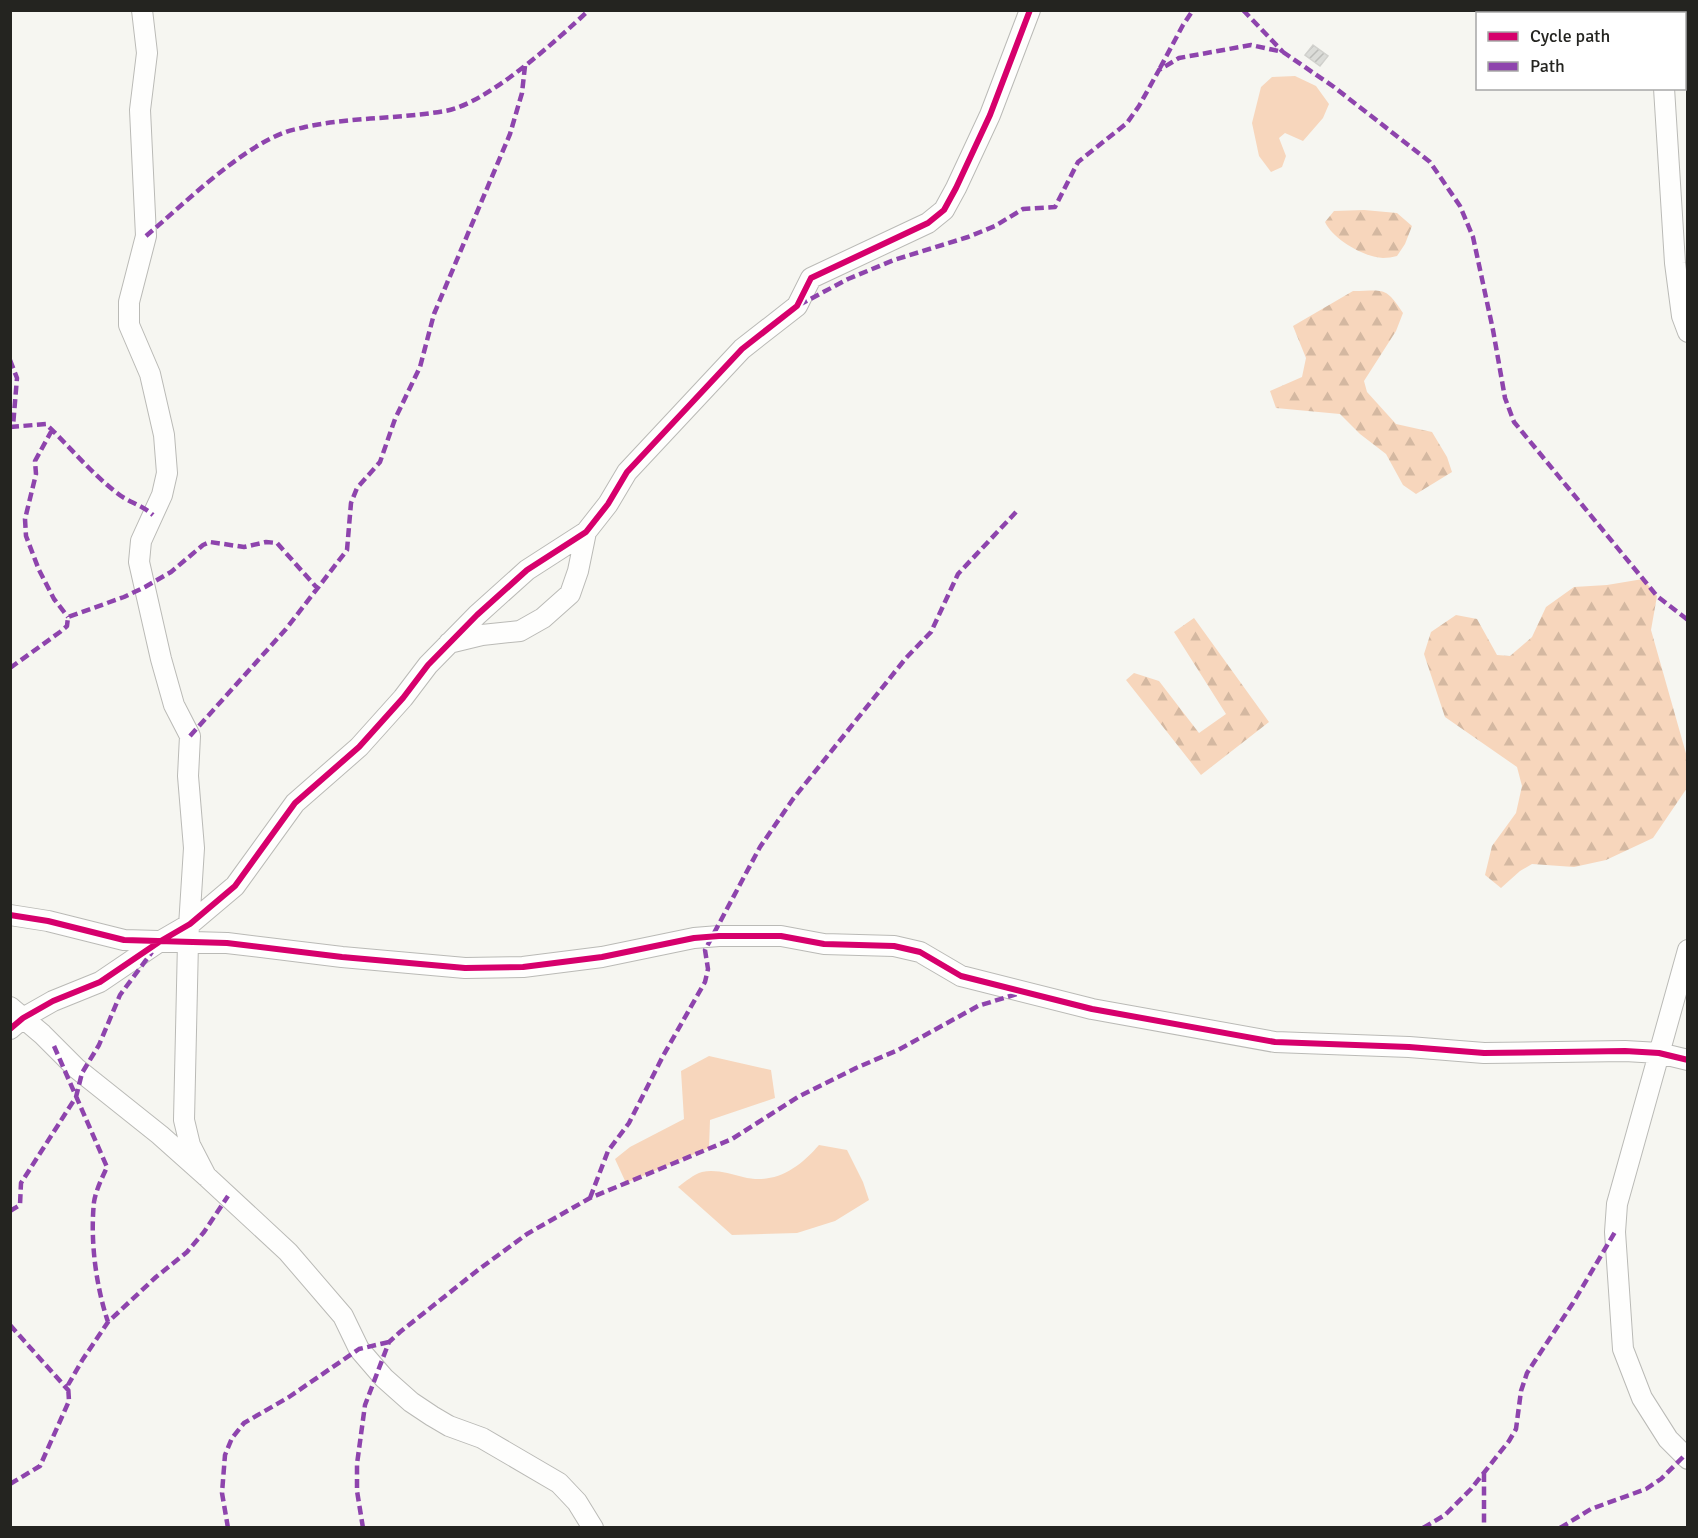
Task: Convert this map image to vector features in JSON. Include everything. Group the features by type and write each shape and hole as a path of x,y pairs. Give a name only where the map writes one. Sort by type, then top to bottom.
{"street":[{"path":"142,10 147,53 140,110 146,236 129,302 129,325 150,374 164,435 167,473 162,495 141,541 139,562 174,705 190,736 188,776 194,848 189,933 184,1120 190,1145 206,1176"},
{"path":"593,1527 577,1502 560,1483 482,1438 449,1426 411,1402 384,1378 359,1349 343,1316 288,1252 160,1135 15,1018 100,982 159,942 189,933 235,886 295,803 359,747 403,698 428,664 477,615 527,570 586,532 608,504 627,472 742,350 797,306 811,278 928,223 944,210 990,115 1030,10"},
{"path":"1664,90 1675,263 1682,316 1688,332"},
{"path":"449,644 482,635 520,631 543,618 570,594 578,571 586,532"},
{"path":"10,915 48,921 124,940 159,942"},
{"path":"189,933 227,943 342,957 465,968 523,967 590,958 693,938 782,936 824,944 894,946 920,952 961,976 1092,1009 1275,1042 1409,1047 1484,1053 1624,1051 1659,1053 1688,1060"},
{"path":"1688,950 1617,1204 1615,1232 1623,1349 1642,1398 1668,1439 1688,1459"}],"green space":[{"path":"1636,10 1637,12 1555,12"},
{"path":"1295,76 1316,86 1329,104 1323,118 1303,141 1285,133 1279,138 1286,156 1282,167 1271,172 1259,156 1252,123 1261,87 1272,77"},
{"path":"1364,210 1397,213 1412,226 1397,256 1375,257 1358,251 1335,235 1325,222 1334,211"},
{"path":"1353,291 1377,291 1387,294 1403,313 1396,331 1364,381 1367,392 1396,424 1432,432 1447,457 1452,472 1416,494 1403,485 1386,454 1360,434 1340,414 1276,408 1270,391 1302,377 1306,358 1293,326"},
{"path":"1643,579 1657,596 1651,630 1687,757 1687,788 1653,838 1606,860 1574,867 1532,864 1520,871 1501,888 1485,875 1492,846 1516,813 1522,786 1517,767 1445,717 1424,654 1431,632 1456,615 1477,619 1497,655 1510,656 1532,637 1546,607 1574,587 1607,585"},
{"path":"1194,618 1269,722 1201,775 1126,680 1134,673 1159,681 1199,733 1226,714 1174,632"},
{"path":"709,1056 771,1070 775,1098 710,1120 709,1148 626,1183 615,1159 630,1147 684,1119 681,1071"},
{"path":"819,1145 847,1150 869,1200 835,1221 797,1233 732,1235 678,1187 696,1174 707,1171 766,1179 786,1173 803,1161"}],"building":[{"path":"1313,45 1328,56 1320,66 1305,55"}],"marked path":[{"path":"146,236 229,165 265,141 288,131 305,127 428,114 462,106 501,84 521,69 589,10"},
{"path":"1160,68 1193,10"},
{"path":"1243,10 1283,52"},
{"path":"799,305 848,279 894,260 968,237 995,226 1023,209 1055,207 1078,162 1127,123 1159,70 1179,58 1251,45 1283,52 1334,87 1430,162 1460,206 1473,237 1505,398 1514,422 1657,596 1688,620"},
{"path":"190,736 286,629 347,550 351,503 357,488 380,462 395,419 420,367 434,314 510,134 522,93 525,66"},
{"path":"10,360 17,378 13,426"},
{"path":"10,427 46,424 107,485 153,515"},
{"path":"52,430 35,461 36,474 25,519 26,536 39,570 54,599 68,617"},
{"path":"590,1198 608,1151 629,1123 663,1056 705,982 708,969 705,950 760,847 793,799 906,658 931,632 958,574 1016,512"},
{"path":"10,668 67,626 68,617 145,587 171,572 203,545 210,542 244,547 266,542 277,543 318,589"},
{"path":"10,1211 20,1205 21,1183 76,1097 82,1073 99,1045 120,995 152,952"},
{"path":"363,1528 357,1491 357,1464 365,1405 389,1342 400,1332 527,1234 590,1198 732,1139 798,1097 898,1050 978,1006 1020,993"},
{"path":"54,1046 107,1167 94,1202 93,1232 97,1278 108,1322"},
{"path":"10,1484 40,1466 69,1401 68,1385 108,1322 156,1277 187,1252 204,1232 228,1196"},
{"path":"1423,1528 1445,1515 1471,1489 1509,1441 1516,1429 1521,1391 1527,1373 1573,1303 1615,1232"},
{"path":"10,1325 69,1391"},
{"path":"228,1528 222,1493 225,1455 232,1438 244,1423 289,1397 359,1349 389,1342"},
{"path":"1560,1528 1591,1509 1646,1489 1661,1479 1685,1455"},
{"path":"1484,1473 1484,1528"}],"cycle path":[{"path":"10,1029 23,1018 53,1001 100,982 190,924 235,886 295,803 359,747 403,698 428,665 477,615 527,570 586,532 608,504 627,472 742,349 797,306 811,278 928,223 944,210 990,115 1030,10"},
{"path":"10,915 48,921 124,940 227,943 342,957 465,968 523,967 602,957 694,938 781,936 824,944 894,946 920,952 961,976 1092,1009 1275,1042 1409,1047 1484,1053 1625,1051 1659,1053 1688,1060"}]}
